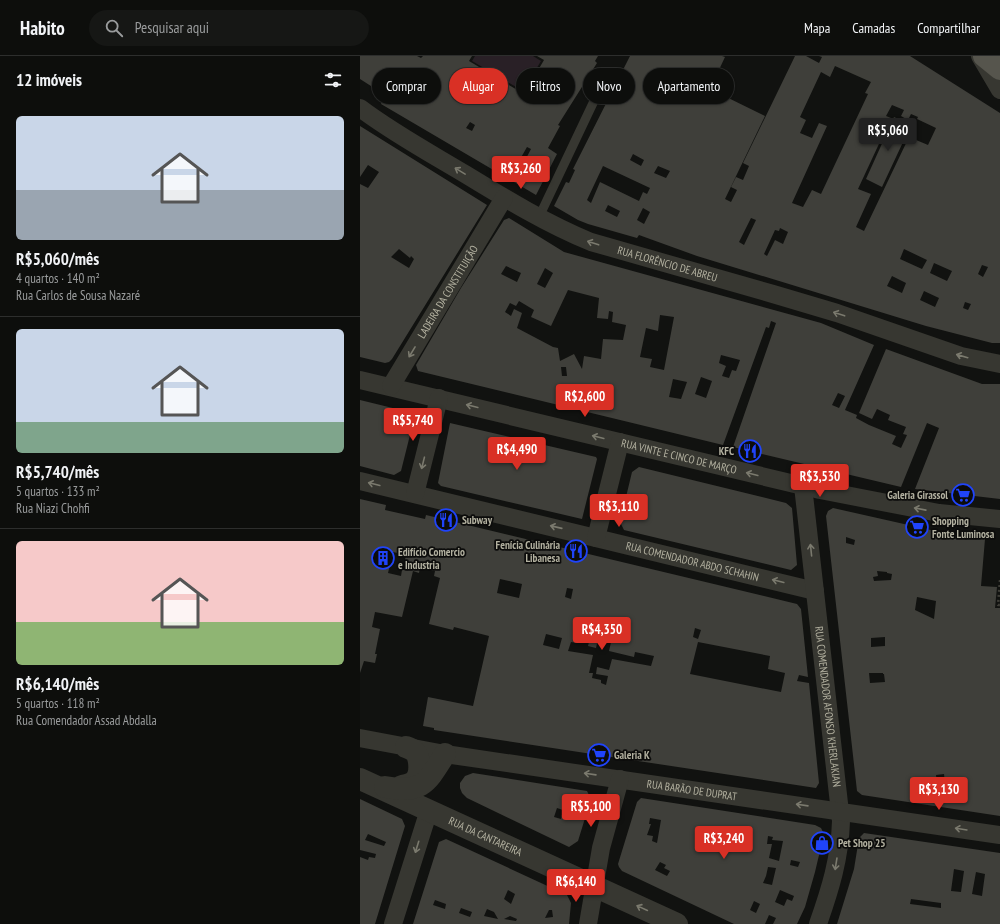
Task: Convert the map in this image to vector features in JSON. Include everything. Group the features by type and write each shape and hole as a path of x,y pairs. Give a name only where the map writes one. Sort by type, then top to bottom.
{"main road":[{"path":"984,56 1000,70"}],"street":[{"path":"980,56 1000,90"},
{"name":"RUA FLORÊNCIO DE ABREU","path":"360,108 417,146 504,198 565,232 591,242 837,313 961,356 1000,364"},
{"name":"LADEIRA DA CONSTITUIÇÃO","path":"391,386 504,198"},
{"name":"RUA VINTE E CINCO DE MARÇO","path":"360,380 391,386 804,486 939,513 1000,519"},
{"path":"415,494 439,398"},
{"path":"596,538 620,442"},
{"name":"RUA COMENDADOR ABDO SCHAHIN","path":"360,481 815,590"},
{"name":"RUA COMENDADOR AFONSO KHERLAKIAN","path":"804,486 841,811 841,836 835,874 818,924"},
{"name":"RUA BARÃO DE DUPRAT","path":"360,738 445,754 1000,835"},
{"path":"392,788 413,782 417,778 419,764 417,755 414,751 406,747"},
{"path":"364,781 392,788 416,787 429,779 445,754"},
{"path":"393,924 429,810 429,779"},
{"path":"588,924 601,848 620,779"},
{"name":"RUA DA CANTAREIRA","path":"364,781 677,924"}],"lane":[{"path":"539,217 593,104"}],"path":[{"path":"1000,580 998,605 1000,605"}],"shaded area":[{"path":"475,56 533,56 541,61 537,68 516,68 516,87 508,82 508,68 484,68 472,61"}],"building":[{"path":"360,56 417,56 421,58 423,56 472,56 469,61 481,68 449,68 449,104 508,104 508,84 516,89 516,104 571,104 558,125 560,126 548,148 557,154 536,195 381,104 441,104 441,68 372,68 372,87 360,79","holes":["470,122 475,125 472,131 466,128","527,147 531,149 520,170 515,168"]},
{"path":"537,56 598,56 595,61 597,63 594,68 583,68 583,85 575,98 575,68 539,68 544,60"},
{"path":"630,56 725,57 720,68 643,68 643,104 734,104 734,101 765,116 725,199 731,202 737,190 731,187 736,177 743,180 749,166 743,163 795,56 806,56 819,63 822,57 819,56 910,56 1000,113 1000,343 992,343 926,326 697,256 639,235 637,238 578,220 554,206 566,182 569,183 575,170 573,169 606,104 635,104 635,68 624,68","holes":["835,66 871,82 865,93 868,94 821,194 812,190 803,207 792,203 827,126 819,123 812,138 800,133 806,120 800,117 821,72 830,77","892,105 904,110 901,116 908,120 911,114 918,117 917,119 936,128 928,145 909,137 864,231 856,227 871,194 858,189 891,118 886,116","633,154 644,160 641,166 630,160","603,166 650,188 647,194 643,192 639,201 600,182 591,203 587,200","658,166 670,171 666,178 654,173","608,205 620,211 617,217 605,211","643,208 650,212 644,224 637,220","751,218 756,220 744,245 739,242","780,228 788,232 783,244 775,240 767,256 764,254 775,230 779,231","904,249 927,260 922,269 900,259","934,263 952,271 947,281 930,273","982,265 988,267 983,277 978,274","892,276 906,283 902,293 887,286","924,291 939,298 935,307 920,300","965,302 971,304 968,310 963,308"]},
{"path":"894,117 911,125 882,187 866,179"},
{"path":"360,126 487,205 392,359 385,363 360,357 360,184 368,188 379,172 368,165 360,177","holes":["399,249 410,258 411,256 414,259 409,268 391,257"]},
{"path":"509,218 564,252 821,323 874,345 845,410 857,415 856,418 869,425 896,436 892,444 901,448 907,435 903,434 906,427 888,420 890,415 877,409 872,419 859,413 886,349 982,384 1000,384 1000,499 915,489 939,428 927,423 901,487 733,447 776,323 771,321 769,328 766,327 723,445 418,371 416,365 461,288 504,220","holes":["506,266 521,273 517,282 501,274","545,268 553,273 545,288 537,284","568,290 599,298 597,318 608,319 609,311 613,312 612,322 626,325 623,340 603,339 601,359 584,356 582,369 574,354 560,361 558,348 553,347 517,328 522,313 514,309 511,316 505,312 510,303 516,306 519,301 534,310 531,317 551,326","660,315 674,317 664,370 650,367 652,359 640,357 646,328 658,331","721,355 740,360 736,371 732,370 729,378 722,376 726,366 719,363","561,367 566,367 567,376 562,376","701,377 712,381 706,398 695,394","673,379 687,382 681,399 669,397","838,393 845,396 839,408 832,405"]},
{"path":"360,400 409,412 414,419 401,471 394,475 360,466"},
{"path":"450,423 596,457 597,459 582,519 441,486 438,483"},
{"path":"639,467 786,503 792,508 797,565 791,570 624,530 620,522 632,472"},
{"path":"360,499 386,505 385,510 425,519 426,515 797,604 801,609 808,677 799,675 797,681 809,683 819,783 816,788 434,730 434,728 423,726 428,697 473,706 489,636 454,627 453,630 429,624 440,578 434,576 435,571 420,568 419,573 413,571 402,617 375,612 372,627 380,629 375,654 377,654 375,663 364,661 360,673","holes":["393,552 406,555 405,560 408,561 407,565 410,565 409,570 402,570 401,576 388,573","500,579 522,584 519,598 497,593","567,588 573,589 571,599 565,597","695,628 701,630 698,639 693,637","579,630 591,633 588,646 596,648 599,635 612,638 609,651 634,657 635,652 654,656 651,666 612,659 609,670 597,667 596,674 608,676 606,685 601,683 601,680 592,678 593,673 589,673 593,655 568,651 571,642 576,643","546,634 562,638 559,649 543,645","698,642 770,656 768,669 785,673 781,692 690,674"]},
{"path":"833,508 944,533 985,539 981,586 997,587 995,608 1000,608 1000,816 862,795 857,791 826,516 828,511","holes":["846,537 855,540 854,545 846,543","877,571 892,574 891,580 874,581 873,577 878,576","917,597 936,601 934,619 915,610","885,637 885,646 871,647 871,638","869,673 883,673 885,682 870,683","944,774 945,783 937,784 936,775"]},
{"path":"473,773 587,791 590,797 590,802 578,841 569,847 467,798 462,793 460,788 460,783 465,776","holes":["557,808 563,810 561,819 554,817"]},
{"path":"641,798 815,825 821,828 824,834 815,872 805,907 797,924 773,924 776,918 769,915 765,924 734,924 622,871 618,864 637,802","holes":["650,818 661,820 657,843 652,841 653,836 647,835 651,824 649,824","709,828 714,829 713,835 708,834","768,836 773,837 772,840 783,841 779,861 769,858 772,844 767,844","791,860 800,862 798,867 790,865","660,862 666,865 664,868 670,871 667,876 655,870","768,867 776,868 772,885 763,883","780,890 794,896 792,901 787,899 784,906 775,902","754,901 760,904 756,913 750,910"]},
{"path":"360,799 402,819 405,826 375,924 360,924 360,857 368,860 369,857 375,858 376,854 360,850","holes":["368,834 386,842 384,846 365,840"]},
{"path":"864,833 1000,853 1000,924 837,924 854,869 859,838","holes":["954,869 964,871 961,892 951,891","976,872 985,874 982,896 972,894","911,899 941,903 941,908 910,904"]},
{"path":"446,839 567,895 571,903 569,924 413,924 439,842","holes":["508,890 515,894 511,904 504,899","435,900 446,904 445,909 433,905","461,908 472,912 470,917 459,913","487,909 494,912 498,919 484,916","549,910 552,910 553,917 545,918","510,916 517,919 516,921 504,919"]}],"place":[{"name":"KFC","path":"750,451"},
{"name":"Galeria Girassol","path":"963,495"},
{"name":"Subway","path":"446,520"},
{"name":"Shopping Fonte Luminosa","path":"917,527"},
{"name":"Fenícia Culinária Libanesa","path":"576,551"},
{"name":"Edifício Comercio e Industria","path":"383,558"},
{"name":"Galeria K","path":"599,755"},
{"name":"Pet Shop 25","path":"822,843"}]}
